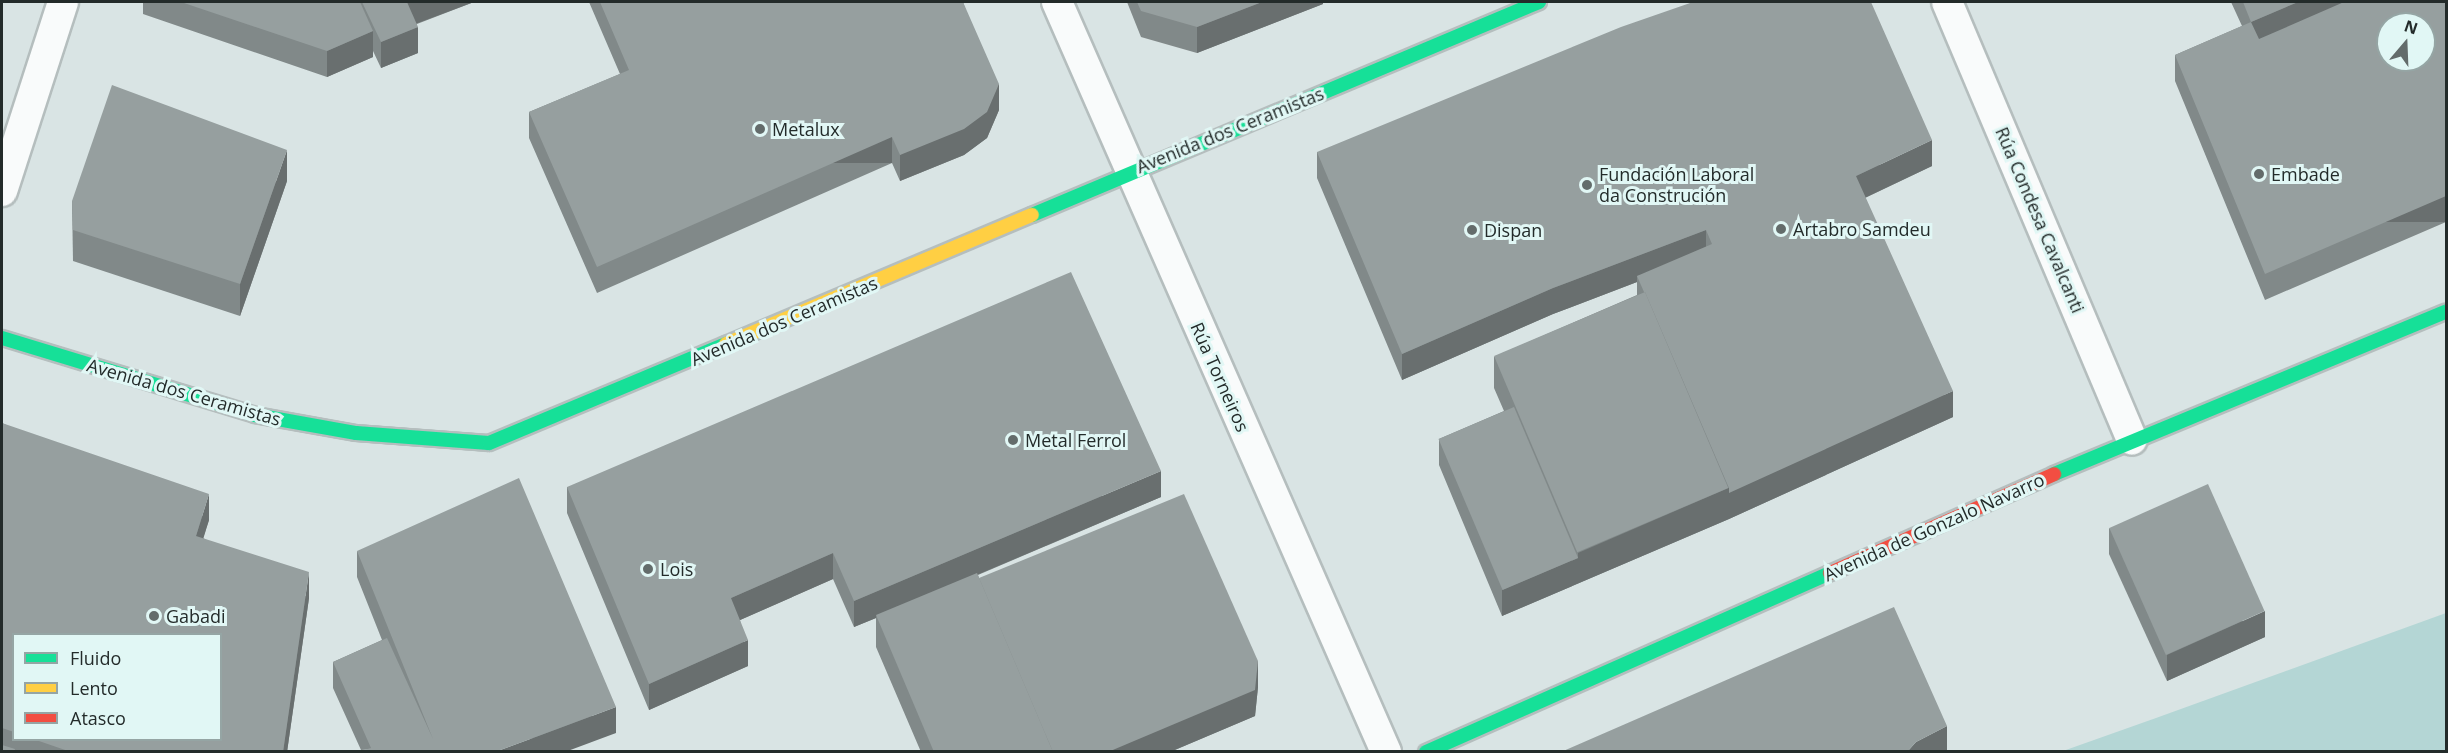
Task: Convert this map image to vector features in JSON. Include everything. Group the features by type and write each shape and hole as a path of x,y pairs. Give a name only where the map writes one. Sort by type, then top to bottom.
{"street":[{"path":"2,191 63,2"},
{"name":"Rúa Torneiros","path":"1057,2 1386,752"},
{"name":"Avenida dos Ceramistas","path":"2,338 255,415 356,433 489,443 1130,170 1539,2"},
{"name":"Rúa Condesa Cavalcanti","path":"1947,2 2132,439"},
{"name":"Avenida de Gonzalo Navarro","path":"1426,752 2132,439 2446,312"}],"shaded area":[{"path":"2446,613 2446,751 2063,751 2156,718"}],"building":[{"path":"181,2 360,2 373,31 327,51"},
{"path":"362,2 407,2 418,27 381,42"},
{"path":"600,2 963,2 999,84 987,112 964,129 900,155 892,137 597,267 529,112 629,70"},
{"path":"1137,2 1262,2 1197,27 1141,11"},
{"path":"1693,2 1871,2 1932,140 1856,176 1953,391 1729,493 1729,488 1637,276 1712,244 1706,230 1553,288 1402,354 1317,152 1621,27"},
{"path":"2243,2 2298,2 2251,22"},
{"path":"2344,2 2446,2 2446,196 2265,274 2175,55 2251,22 2259,39"},
{"path":"112,85 287,150 240,284 73,230 72,201"},
{"path":"1071,272 1161,471 854,601 833,553 731,598 748,640 649,684 567,487"},
{"path":"1645,292 1728,488 1577,552 1494,356"},
{"path":"1514,407 1578,558 1503,590 1439,439"},
{"name":"Gabadi","path":"2,423 209,494 196,536 309,572 283,752 71,752 39,741 222,741 222,633 12,633 12,731 2,728"},
{"path":"519,478 616,707 495,752 357,752 371,748 333,662 387,638 433,739 357,551"},
{"path":"2208,484 2265,611 2166,655 2109,528"},
{"path":"1184,494 1258,661 1255,690 1108,752 1053,752 979,578"},
{"path":"977,573 1053,752 934,752 876,615"},
{"path":"1894,607 1947,726 1916,742 1907,752 1561,752"},
{"path":"2,745 15,749 14,752 2,752"}],"traffic: fast":[{"path":"1032,215 1539,2"},
{"path":"2054,474 2446,312"},
{"path":"2,338 255,415 356,433 489,443 726,344"},
{"path":"1426,752 1830,573"}],"traffic: slow":[{"path":"726,344 1032,215"}],"traffic: jam":[{"path":"1830,573 2054,474"}],"place":[{"name":"Metalux","path":"760,129"},
{"name":"Embade","path":"2259,174"},
{"name":"Fundación Laboral da Construción","path":"1587,185"},
{"name":"Artabro Samdeu","path":"1781,229"},
{"name":"Dispan","path":"1472,230"},
{"name":"Metal Ferrol","path":"1013,440"},
{"name":"Lois","path":"648,569"},
{"name":"Gabadi","path":"154,616"}]}
